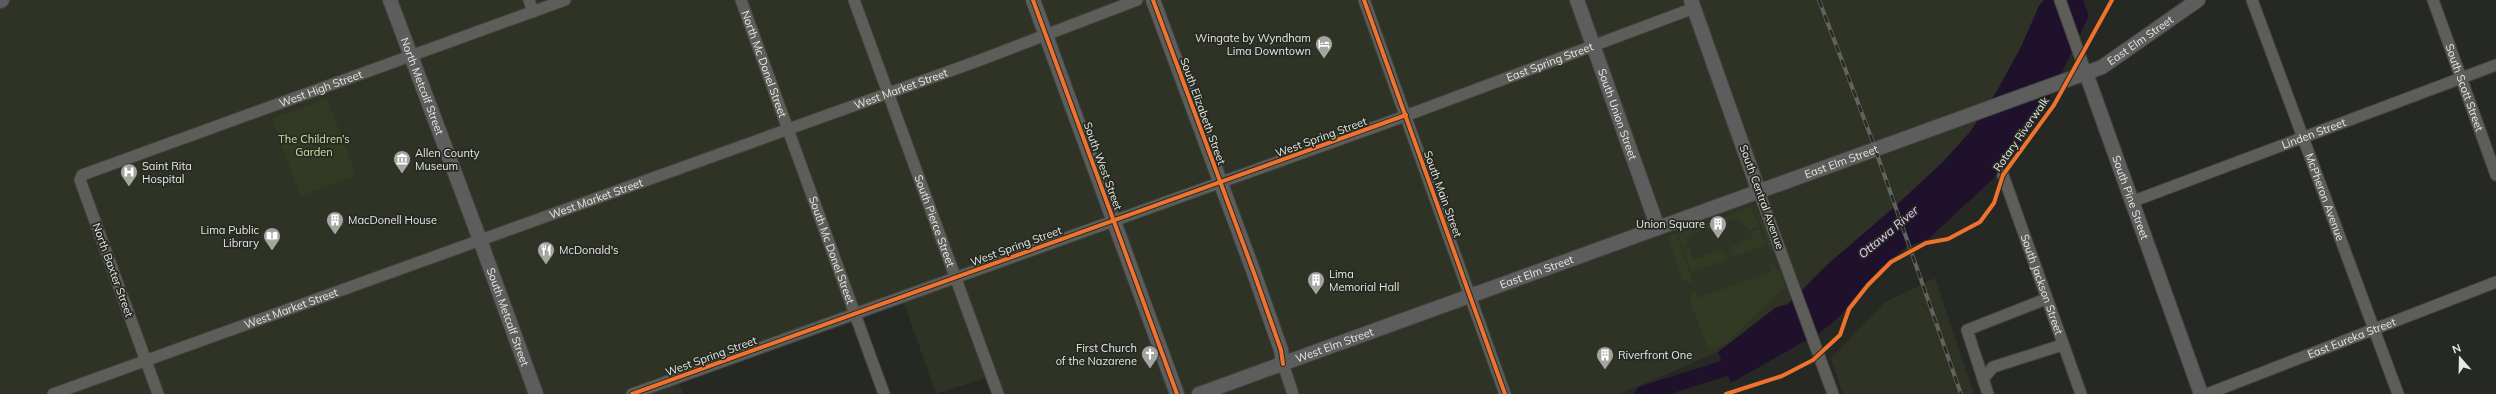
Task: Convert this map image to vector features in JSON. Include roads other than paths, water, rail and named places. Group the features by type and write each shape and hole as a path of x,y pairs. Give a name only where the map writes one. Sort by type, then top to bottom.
{"main road":[{"name":"North Metcalf Street","path":"390,0 480,240"},
{"name":"South West Street","path":"1033,0 1177,394"},
{"name":"South Elizabeth Street","path":"1153,0 1281,350 1282,364"},
{"name":"South Union Street","path":"1577,0 1658,228"},
{"name":"East Elm Street","path":"1470,296 2102,67 2198,0"},
{"name":"South Central Avenue","path":"1692,4 1759,192"},
{"name":"South Pine Street","path":"2086,73 2201,394"},
{"name":"South Metcalf Street","path":"480,240 536,394"},
{"name":"West Elm Street","path":"1199,394 1470,296"}],"street":[{"path":"529,0 533,12"},
{"name":"West High Street","path":"80,180 82,175 89,171 565,0"},
{"name":"North Mc Donel Street","path":"741,0 788,128"},
{"name":"South Pierce Street","path":"854,0 998,394"},
{"name":"West Market Street","path":"53,394 146,359 480,240 1045,35 1137,0"},
{"name":"South Main Street","path":"1364,0 1505,394"},
{"name":"South Pine Street","path":"2060,0 2086,73"},
{"name":"McPheron Avenue","path":"2252,0 2398,394"},
{"name":"South Scott Street","path":"2433,0 2496,175"},
{"name":"East Spring Street","path":"1406,115 1594,45 1692,4"},
{"name":"Linden Street","path":"2132,202 2496,66"},
{"name":"West Spring Street","path":"632,394 1406,115"},
{"name":"South Mc Donel Street","path":"788,128 884,394"},
{"name":"South Jackson Street","path":"2003,175 2081,394"},
{"name":"North Baxter Street","path":"80,180 158,394"},
{"name":"South Central Avenue","path":"1759,192 1833,394"},
{"name":"East Eureka Street","path":"2207,394 2496,282"},
{"path":"1988,394 1967,330 2046,299"},
{"path":"1983,379 1993,367 2059,346 2064,346"},
{"name":"South Elizabeth Street","path":"1282,364 1294,394"}],"water":[{"path":"2044,0 2083,0 2089,16 2047,103 2022,142 1994,178 1928,239 1906,247 1879,269 1838,318 1821,332 1731,383 1718,352 1775,308 1788,304 1828,264 1891,210 1942,163 1970,132 1997,91 2021,47 2039,6"}],"waterway":[{"name":"Ottawa River","path":"1643,394 1729,367 1742,356"}],"railway":[{"path":"1819,0 1871,137 1961,394"}],"place":[{"name":"Wingate by Wyndham Lima Downtown","path":"1324,59"},
{"name":"Allen County Museum","path":"402,174"},
{"name":"Saint Rita Hospital","path":"129,187"},
{"name":"MacDonell House","path":"335,235"},
{"name":"Union Square","path":"1718,239"},
{"name":"Lima Public Library","path":"272,251"},
{"name":"McDonald's","path":"546,265"},
{"name":"Lima Memorial Hall","path":"1316,295"},
{"name":"First Church of the Nazarene","path":"1150,369"},
{"name":"Riverfront One","path":"1605,370"}],"park label":[{"name":"The Children’s Garden","path":"314,145"}]}
